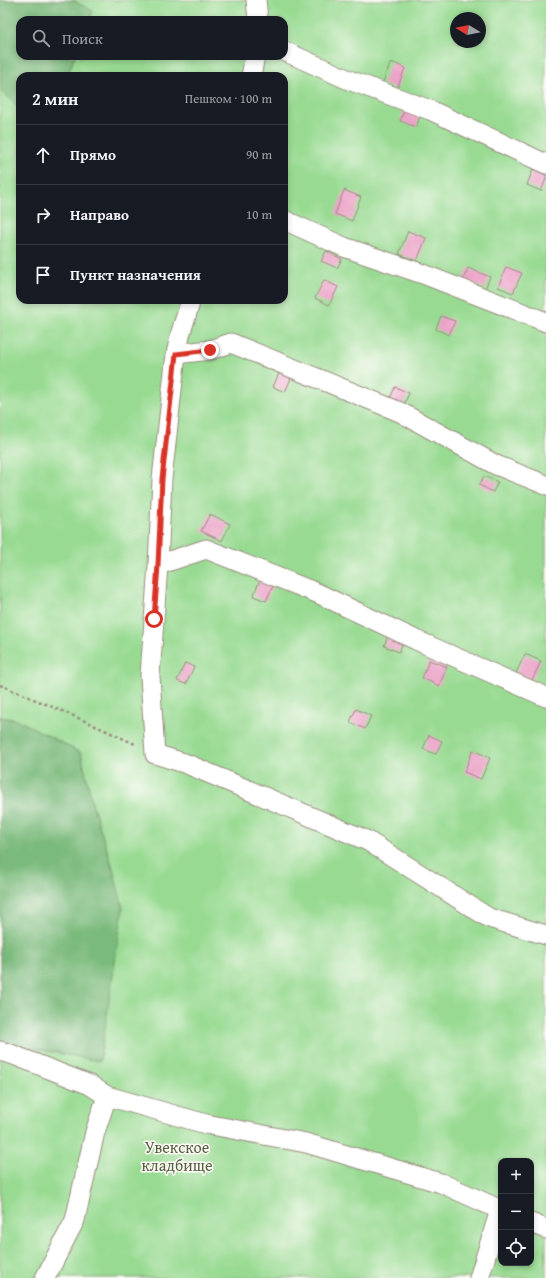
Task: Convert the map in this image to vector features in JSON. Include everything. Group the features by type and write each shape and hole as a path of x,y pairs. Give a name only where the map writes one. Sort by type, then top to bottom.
{"street":[{"path":"256,0 258,16"},
{"path":"288,53 348,80 430,110 546,164"},
{"path":"252,72 254,60"},
{"path":"288,222 344,247 423,274 546,322"},
{"path":"190,304 176,354 162,479 158,565 150,676 155,754 186,764 368,842 489,918 546,935"},
{"path":"176,354 210,350 231,343 400,412 496,465 546,485"},
{"path":"158,565 206,549 317,594 546,698"},
{"path":"0,1051 90,1085 107,1096 206,1124 306,1143 441,1183 498,1209"},
{"path":"46,1278 75,1220 95,1132 107,1096"},
{"path":"479,1278 498,1219"},
{"path":"534,1224 546,1229"}],"path":[{"path":"0,685 67,713 155,754"}],"green space":[{"path":"0,0 72,0 93,11 91,16 16,16 16,60 73,60 69,72 16,72 16,105 0,89"},
{"name":"Увекское кладбище","path":"72,0 546,0 546,1278 0,1278 0,1042 100,1061 114,872 92,803 81,753 18,720 0,717 0,89 16,105 16,304 288,304 288,72 69,72 73,60 288,60 288,16 90,16 92,11"},
{"path":"0,717 18,720 81,753 92,803 114,872 123,908 100,1061 0,1042"}],"building":[{"path":"391,62 405,68 397,89 382,84"},
{"path":"405,108 421,114 416,127 400,121"},
{"path":"533,169 546,175 541,191 527,185"},
{"path":"344,190 361,197 352,221 335,214"},
{"path":"408,231 426,238 417,261 399,254"},
{"path":"326,251 342,259 337,268 321,261"},
{"path":"506,267 522,273 513,293 498,287"},
{"path":"468,268 490,277 485,289 463,280"},
{"path":"324,280 338,287 329,305 315,298"},
{"path":"441,316 455,321 449,335 436,329"},
{"path":"280,371 292,376 285,392 273,387"},
{"path":"395,387 409,393 403,407 389,401"},
{"path":"484,476 498,482 493,492 479,485"},
{"path":"210,514 230,524 222,541 201,531"},
{"path":"260,580 273,586 266,601 253,596"},
{"path":"389,633 404,640 399,652 384,646"},
{"path":"525,654 541,661 532,680 516,673"},
{"path":"429,660 447,667 439,686 422,678"},
{"path":"185,663 194,667 186,684 177,681"},
{"path":"356,709 371,716 365,729 350,722"},
{"path":"429,735 442,741 436,754 423,749"},
{"path":"473,750 490,758 481,779 464,772"}],"route":[{"path":"154,619 162,479 176,354 210,350"}]}
